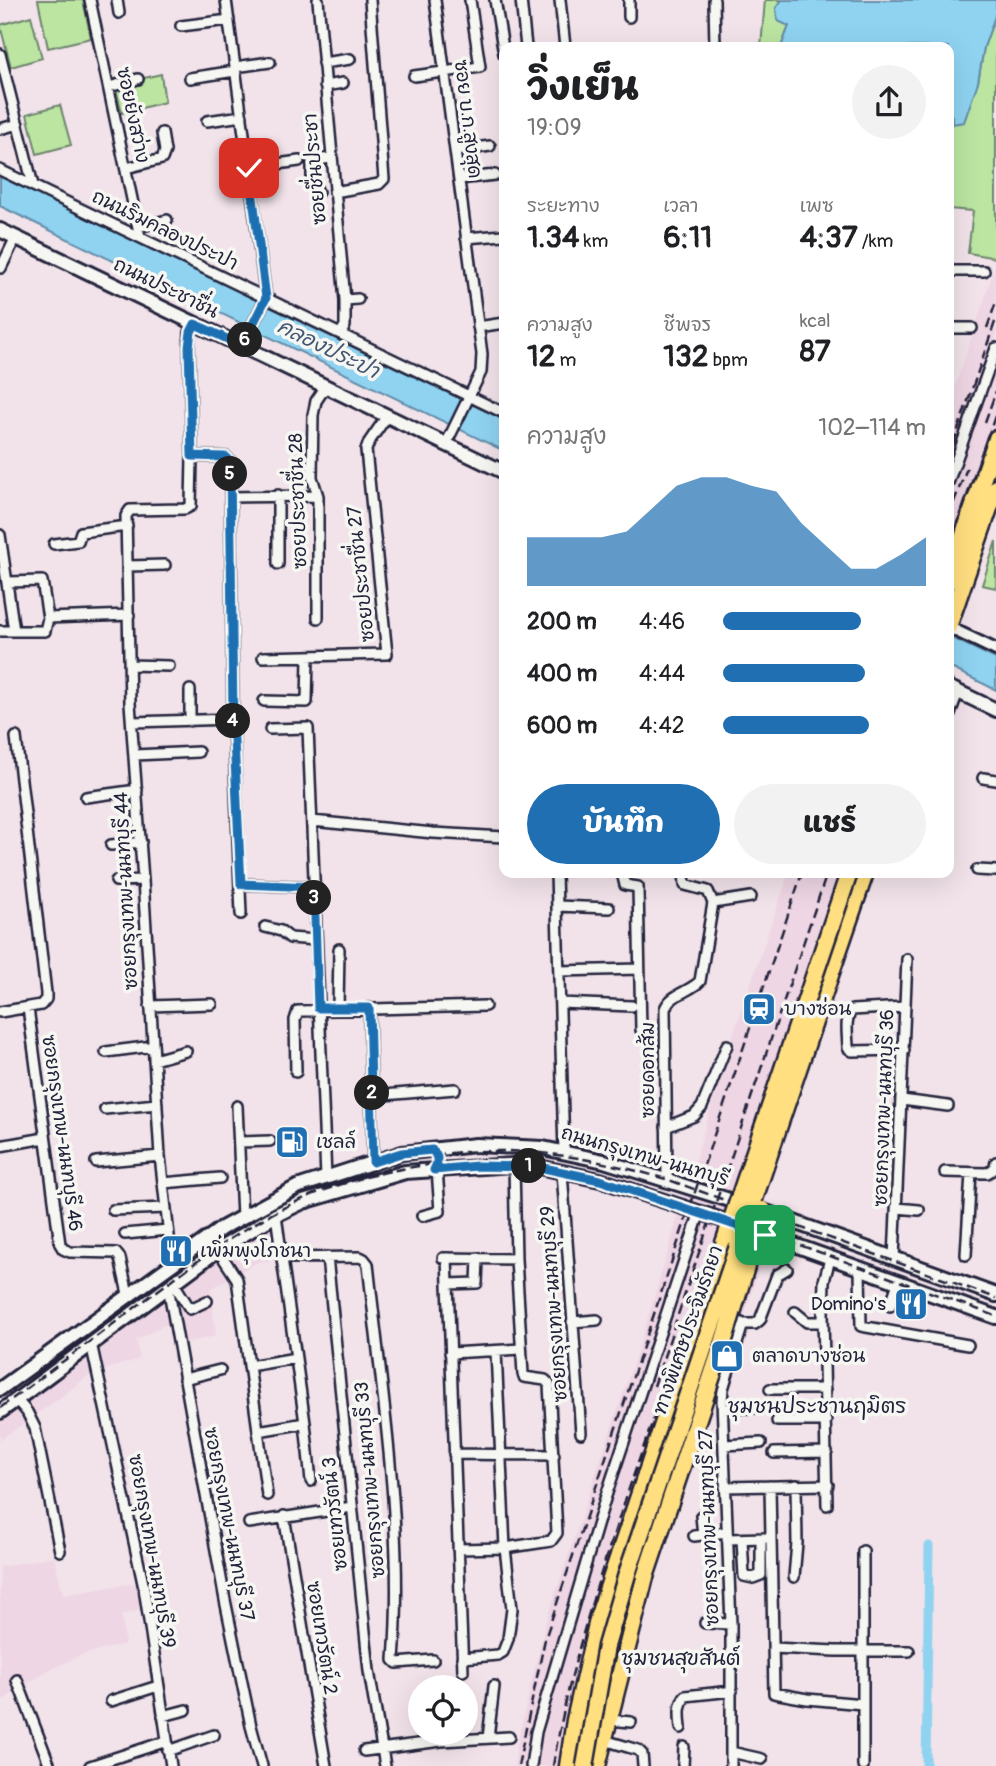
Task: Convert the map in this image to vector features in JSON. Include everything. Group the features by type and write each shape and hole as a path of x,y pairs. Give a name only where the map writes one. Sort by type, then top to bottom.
{"highway":[{"path":"954,563 996,439"},
{"path":"954,610 996,488"},
{"name":"ทางพิเศษประจิมรัถยา","path":"568,1766 593,1637 614,1565 847,878"},
{"name":"ทางพิเศษประจิมรัถยา","path":"587,1766 607,1646 627,1574 813,1025 866,878"},
{"path":"597,1766 645,1577 724,1340 794,1115 813,1025"}],"main road":[{"name":"ถนนประชาชื่น","path":"0,230 195,324 245,341 326,386 499,470"},
{"path":"954,689 996,710"},
{"name":"ถนนกรุงเทพ-นนทบุรี","path":"4,1386 199,1243 297,1187 401,1153 476,1144 543,1148 667,1180 755,1208 996,1295"},
{"path":"432,1150 437,1154 436,1170"},
{"name":"ถนนกรุงเทพ-นนทบุรี","path":"0,1412 214,1253 275,1215 303,1202 405,1172 514,1165 539,1167 600,1180 747,1228 996,1317"},
{"path":"574,1766 600,1643 715,1309 755,1208"},
{"path":"199,1243 201,1253 214,1253"},
{"path":"948,1301 956,1281"},
{"path":"4,1386 16,1399"},
{"path":"587,1766 600,1643"}],"street":[{"name":"ซอยยังสว่าง","path":"90,0 139,232"},
{"path":"117,0 120,13"},
{"path":"226,0 265,300 245,341"},
{"name":"ซอยชื่นประชา","path":"318,0 330,158 345,300 345,326 340,334"},
{"path":"334,192 379,184 384,179 370,0"},
{"name":"ซอย บ.ก.สูงสุด","path":"435,0 482,354 481,372 446,444"},
{"path":"414,76 480,67 470,0"},
{"path":"495,0 502,42"},
{"path":"521,0 525,42"},
{"path":"560,0 564,42"},
{"path":"629,0 629,17"},
{"path":"714,0 715,42"},
{"path":"181,26 229,20"},
{"path":"0,54 33,185"},
{"path":"323,62 350,59"},
{"path":"190,78 270,62"},
{"path":"108,87 138,79"},
{"path":"325,86 343,83"},
{"path":"206,121 242,116"},
{"path":"0,129 18,124"},
{"path":"126,168 162,159 165,151 162,133"},
{"path":"455,151 490,146"},
{"path":"318,192 312,180 312,161 330,158"},
{"path":"249,168 299,161"},
{"name":"ถนนริมคลองประปา","path":"0,170 139,232 265,300 499,411"},
{"path":"459,179 495,175"},
{"path":"139,232 167,220"},
{"path":"466,237 499,235"},
{"path":"1,268 16,237"},
{"path":"954,271 984,271"},
{"path":"345,300 358,299"},
{"path":"54,544 78,541 81,532 126,521 128,511 133,509 185,509 191,506 189,347 195,324"},
{"path":"478,327 499,324"},
{"path":"954,328 972,328"},
{"path":"954,466 996,348"},
{"name":"ซอยประชาชื่น 28","path":"318,618 318,496 312,477 313,415 316,401 326,386"},
{"name":"ซอยประชาชื่น 27","path":"263,657 387,654 366,450 387,416"},
{"path":"192,456 228,458 230,461 233,719 241,914"},
{"path":"278,495 278,564"},
{"path":"231,497 318,496"},
{"name":"ซอยกรุงเทพ-นนทบุรี 44","path":"126,521 132,722 160,1156 172,1262"},
{"path":"0,535 14,631"},
{"path":"128,566 165,565"},
{"path":"0,631 45,631 48,618 42,581 8,582"},
{"path":"48,618 129,615"},
{"path":"954,630 996,650"},
{"path":"264,701 307,702 308,657"},
{"path":"129,665 169,666"},
{"path":"190,690 190,721"},
{"path":"132,722 233,719"},
{"path":"270,729 308,728 326,1178"},
{"path":"0,1012 41,1005 46,999 16,737"},
{"path":"135,755 198,752"},
{"path":"983,778 996,780"},
{"path":"86,797 137,790"},
{"path":"312,821 499,837"},
{"path":"111,845 141,842"},
{"path":"977,870 996,871"},
{"path":"556,878 564,1152"},
{"path":"623,878 625,885 638,887 641,1030"},
{"path":"684,878 685,885 708,891 713,903 751,897"},
{"path":"755,1208 780,1145 866,878"},
{"path":"116,881 144,880"},
{"path":"241,884 314,887"},
{"name":"ซอยดอกส้ม","path":"667,1180 665,1009 672,999 700,981 713,903"},
{"path":"556,906 609,908"},
{"path":"265,927 281,931 286,937 316,940"},
{"path":"338,1008 339,949"},
{"name":"ซอยกรุงเทพ-นนทบุรี 36","path":"894,1259 907,958"},
{"path":"559,971 639,970"},
{"path":"560,1003 632,1006"},
{"path":"150,1006 212,1004"},
{"path":"296,1072 296,1014 301,1009 485,1006"},
{"path":"904,1050 852,1051 848,1048 848,1022 852,1010 905,1007"},
{"name":"ซอยกรุงเทพ-นนทบุรี 46","path":"27,1008 60,1244 69,1252 116,1253 120,1258 128,1294"},
{"path":"369,1008 373,1162"},
{"path":"666,1127 694,1116 702,1107 727,1045"},
{"path":"106,1052 153,1046"},
{"path":"154,1060 186,1051"},
{"path":"372,1096 455,1089"},
{"path":"902,1100 948,1106"},
{"path":"105,1109 157,1104"},
{"path":"237,1106 242,1217"},
{"path":"0,1146 45,1138"},
{"path":"239,1142 270,1141"},
{"path":"96,1162 160,1156"},
{"path":"945,1172 987,1173 993,1171 996,1162"},
{"path":"458,1549 505,1548 551,1541 557,1533 549,1384 545,1380 524,1377 516,1259 514,1165"},
{"path":"422,1216 440,1211 436,1170"},
{"name":"ซอยกรุงเทพ-นนทบุรี 29","path":"562,1172 581,1433"},
{"path":"966,1255 971,1173"},
{"path":"163,1183 220,1178"},
{"path":"113,1210 166,1208"},
{"path":"897,1208 919,1210"},
{"path":"531,1766 536,1732 605,1499 700,1212"},
{"path":"275,1215 283,1258 311,1481"},
{"path":"125,1234 168,1230"},
{"path":"214,1253 237,1279 267,1494"},
{"path":"283,1258 327,1257"},
{"name":"ซอยกรุงเทพ-นนทบุรี 33","path":"327,1257 364,1259 368,1264 393,1493 397,1589 394,1660 397,1663 433,1660"},
{"name":"ซอยเทวรัตน์ 3","path":"327,1257 369,1671 385,1766"},
{"path":"463,1671 448,1284 444,1258 516,1259"},
{"path":"448,1284 477,1283 478,1258"},
{"path":"827,1505 823,1322 824,1281 830,1259"},
{"path":"715,1309 743,1324 755,1324 760,1320 777,1275 787,1269"},
{"path":"860,1269 861,1326 968,1345"},
{"path":"890,1306 898,1283"},
{"path":"171,1284 191,1313 207,1301"},
{"name":"ซอยกรุงเทพ-นนทบุรี 37","path":"171,1284 184,1378 225,1600 262,1766"},
{"path":"794,1312 807,1322 823,1322"},
{"path":"572,1322 597,1320"},
{"name":"ซอยกรุงเทพ-นนทบุรี 27","path":"731,1766 731,1624 723,1389 743,1324"},
{"name":"ซอยกรุงเทพ-นนทบุรี 39","path":"91,1343 140,1567 171,1766"},
{"path":"450,1353 521,1349"},
{"path":"462,1658 498,1656 506,1647 512,1615 505,1548 496,1351"},
{"path":"249,1366 296,1358"},
{"path":"184,1378 220,1370"},
{"path":"770,1389 825,1389"},
{"path":"16,1399 35,1428 60,1551"},
{"path":"723,1409 766,1408"},
{"path":"777,1420 826,1420"},
{"path":"258,1431 305,1423"},
{"path":"724,1445 761,1443"},
{"path":"774,1453 827,1452"},
{"path":"454,1454 554,1455"},
{"path":"794,1577 797,1542 796,1485"},
{"path":"725,1487 828,1485"},
{"path":"742,1539 744,1576 753,1578 761,1575 770,1486"},
{"path":"249,1523 352,1507"},
{"name":"ซอยเทวรัตน์ 2","path":"284,1516 326,1766"},
{"path":"701,1516 698,1536 765,1538"},
{"path":"765,1538 775,1694 863,1704"},
{"path":"863,1551 863,1766"},
{"path":"705,1623 731,1624"},
{"path":"773,1647 909,1651"},
{"path":"18,1680 50,1766"},
{"path":"111,1701 158,1686"},
{"path":"488,1738 494,1686"},
{"path":"681,1728 681,1703 685,1696 732,1692"},
{"path":"163,1716 186,1710"},
{"path":"609,1720 631,1723"},
{"path":"90,1766 214,1735"},
{"path":"478,1738 509,1737"},
{"path":"604,1740 638,1750 642,1754 643,1766"},
{"path":"364,1751 408,1743"},
{"path":"684,1747 684,1766"},
{"path":"731,1752 762,1759"}],"shaded area":[{"path":"996,263 996,431 954,554 954,390"},
{"path":"787,878 843,878 562,1766 514,1766 546,1621 642,1337 732,1037"},
{"path":"275,1222 279,1259 258,1262 211,1289 216,1336 184,1343 179,1323 165,1325 136,1340 140,1359 91,1374 0,1440 0,1417 234,1244"},
{"name":"ตลาดบางซ่อน","path":"757,1243 766,1247 718,1400 709,1396"},
{"path":"54,1556 63,1594 137,1583 141,1610 122,1615 125,1644 82,1655 47,1671 0,1702 0,1567"}],"green space":[{"path":"38,0 83,0 91,38 48,48"},
{"path":"765,0 782,0 776,8 789,26 783,42 761,42"},
{"path":"996,13 996,258 968,253 973,211 954,209 954,112 978,82 984,47"},
{"path":"31,16 42,58 11,67 0,25"},
{"path":"161,74 165,102 122,113 115,85"},
{"path":"60,105 71,145 37,154 27,114"},
{"path":"996,541 996,588 982,585"}],"water":[{"path":"782,0 996,0 996,13 984,47 978,82 964,122 954,124 954,42 783,42 789,26 778,21 776,8"},
{"name":"คลองประปา","path":"0,175 499,418 499,449 0,206"},
{"path":"954,639 996,659 996,690 954,669"}],"waterway":[{"path":"926,1766 929,1546"}],"railway":[{"path":"987,328 996,302"},
{"path":"954,442 996,319"},
{"path":"985,422 996,391"},
{"path":"954,536 996,413"},
{"path":"954,502 967,468"},
{"path":"518,1766 545,1639 800,878"},
{"path":"654,1386 825,878"},
{"path":"553,1766 576,1661 606,1558 838,878"},
{"path":"434,1155 524,1152 610,1164 669,1180 996,1298"},
{"path":"0,1408 202,1258 276,1212 324,1190 354,1180 385,1172 447,1163 479,1161 540,1165 618,1182 664,1196 996,1316"}],"place":[{"name":"บางซ่อน","path":"759,1009"},
{"name":"เชลล์","path":"292,1142"},
{"name":"เพิ่มพุงโภชนา","path":"176,1251"},
{"name":"Domino's","path":"911,1304"},
{"name":"ตลาดบางซ่อน","path":"727,1356"}],"district":[{"name":"ชุมชนประชานฤมิตร","path":"817,1406"},
{"name":"ชุมชนสุขสันต์","path":"681,1658"}],"route":[{"path":"249,168 265,302 242,346 195,324 189,347 192,456 226,457 230,461 233,719 241,884 314,887 318,1008 369,1008 373,1162 401,1153 432,1150 437,1154 438,1163 434,1170 477,1166 539,1167 600,1180 765,1235"}]}
